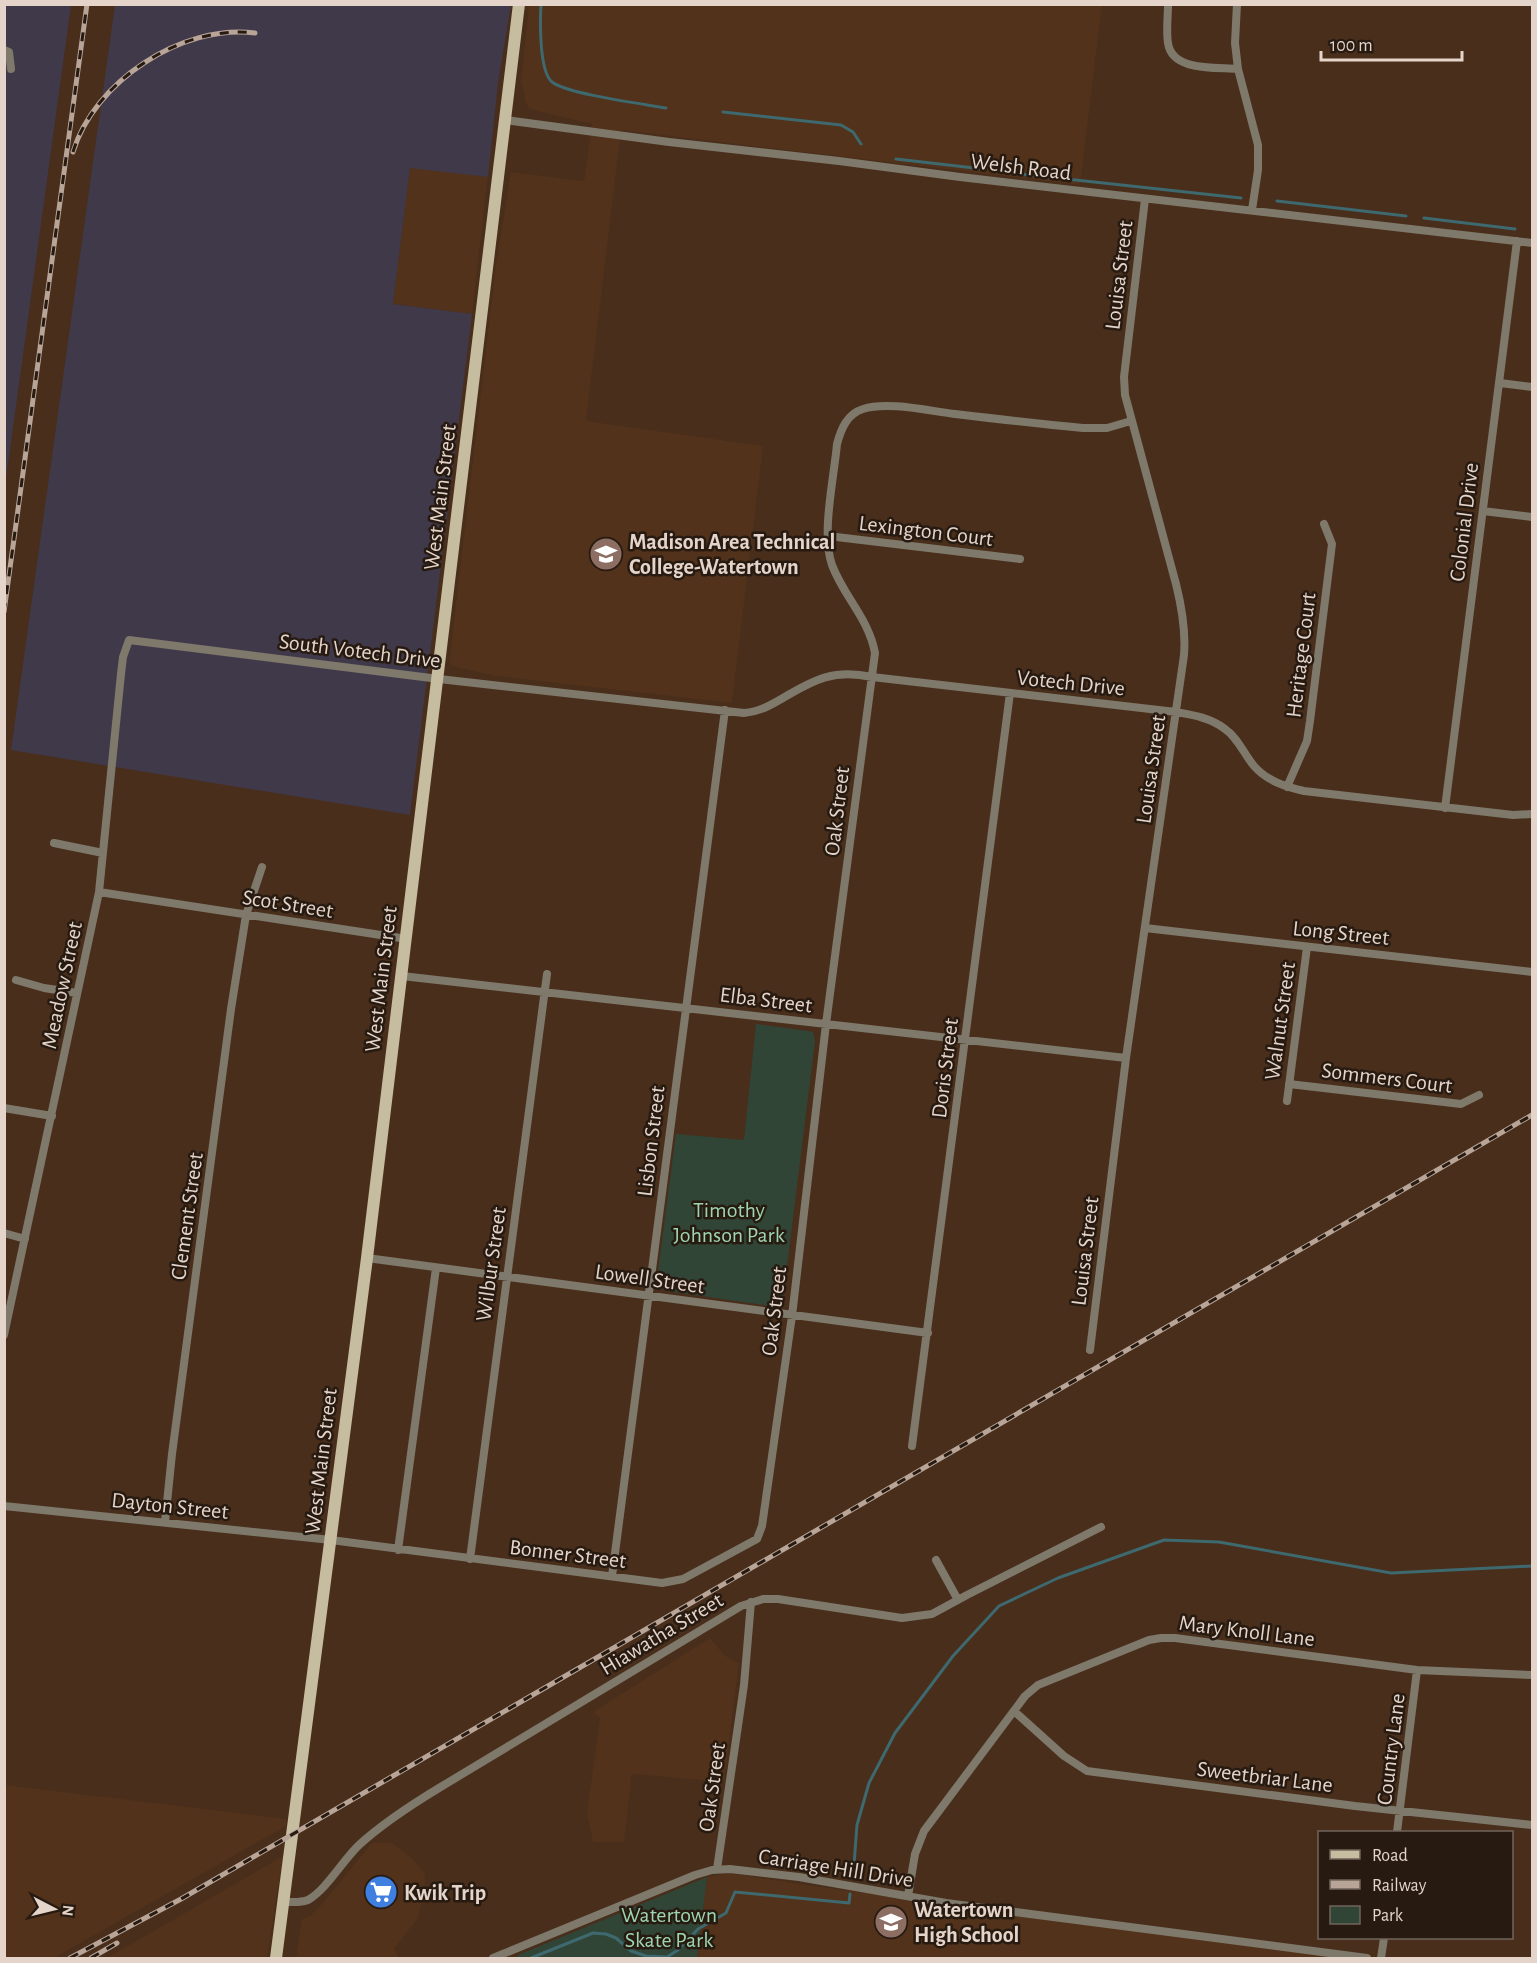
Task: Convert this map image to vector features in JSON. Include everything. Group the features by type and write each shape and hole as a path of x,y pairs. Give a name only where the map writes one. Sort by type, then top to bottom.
{"main road":[{"name":"West Main Street","path":"276,1959 407,939 519,4"}],"street":[{"path":"1168,4 1168,46 1177,59 1192,66 1238,69"},
{"path":"1237,4 1235,43 1238,69 1258,145 1258,170 1252,210"},
{"path":"4,50 9,52 11,69"},
{"name":"Welsh Road","path":"505,120 960,177 1533,243"},
{"name":"Louisa Street","path":"1090,1350 1126,1058 1184,655 1183,612 1125,395 1124,377 1145,199"},
{"name":"Colonial Drive","path":"1445,808 1517,241"},
{"path":"1500,383 1533,387"},
{"name":"Oak Street","path":"765,1506 792,1316 826,1024 874,653 873,641 861,615 832,564 828,536 837,444 841,431 852,415 861,410 883,406 1096,429 1131,421"},
{"path":"1483,511 1533,518"},
{"name":"Heritage Court","path":"1287,787 1307,741 1310,721 1332,544 1324,524"},
{"name":"Lexington Court","path":"828,536 1020,559"},
{"name":"South Votech Drive","path":"129,640 586,695"},
{"name":"Meadow Street","path":"4,1335 99,892 123,657 129,640"},
{"name":"Votech Drive","path":"586,695 755,712 811,682 824,677 853,673 1176,712 1213,721 1226,729 1258,770 1287,787 1304,791 1513,816 1533,814"},
{"name":"Doris Street","path":"912,1446 1010,693"},
{"name":"Lisbon Street","path":"612,1576 725,710"},
{"path":"54,843 104,854"},
{"name":"Clement Street","path":"165,1522 176,1418 229,1020 246,915 262,867"},
{"name":"Scot Street","path":"99,892 407,939"},
{"name":"Long Street","path":"1145,928 1533,972"},
{"name":"Walnut Street","path":"1287,1101 1307,947"},
{"name":"Wilbur Street","path":"470,1559 548,974"},
{"name":"Elba Street","path":"402,976 1126,1058"},
{"path":"16,980 44,988 77,993"},
{"name":"Sommers Court","path":"1289,1084 1461,1104 1479,1095"},
{"path":"4,1108 51,1116"},
{"path":"4,1233 25,1239"},
{"name":"Lowell Street","path":"367,1258 928,1333"},
{"path":"398,1550 436,1268"},
{"name":"Dayton Street","path":"4,1506 331,1540"},
{"name":"Bonner Street","path":"331,1540 662,1583 683,1579 757,1539 765,1506"},
{"name":"Hiawatha Street","path":"285,1902 307,1900 362,1843 393,1817 420,1799 720,1617 751,1602 778,1599 902,1618 932,1614 1101,1527"},
{"path":"936,1560 958,1600"},
{"name":"Oak Street","path":"717,1869 744,1685 751,1602"},
{"name":"Mary Knoll Lane","path":"908,1896 915,1854 924,1831 1030,1690 1149,1640 1161,1638 1418,1670 1533,1675"},
{"name":"Country Lane","path":"1397,1831 1418,1670"},
{"name":"Sweetbriar Lane","path":"1014,1710 1064,1756 1087,1771 1400,1811 1533,1825"},
{"name":"Carriage Hill Drive","path":"494,1959 695,1875 717,1869 800,1877 1064,1919 1367,1959"},
{"path":"1381,1959 1384,1939"}],"shaded area":[{"path":"5,5 71,5 5,486"},
{"path":"115,5 511,5 498,83 488,177 410,168 393,304 472,314 410,815 11,750"},
{"path":"529,5 1102,5 1080,185 621,130 586,421 763,446 732,703 495,676 452,666 449,663 496,265 511,172 584,181 592,124 541,112 529,108 526,103 521,80"},
{"path":"410,167 488,177 472,314 393,304"},
{"path":"710,1638 724,1655 739,1663 724,1782 632,1774 624,1842 593,1842 587,1813 600,1718 593,1712"},
{"path":"5,1785 286,1819 286,1826 54,1958 5,1958"},
{"path":"372,1843 392,1843 413,1859 425,1874 425,1890 418,1918 394,1949 399,1958 296,1958 302,1919 310,1916 322,1904"},
{"path":"283,1856 267,1958 107,1958"},
{"name":"Watertown High School","path":"728,1873 1349,1958 697,1958 707,1877"}],"green space":[{"name":"Timothy Johnson Park","path":"756,1024 813,1032 815,1041 783,1298 771,1306 667,1291 661,1289 658,1272 676,1134 744,1140"},
{"name":"Watertown Skate Park","path":"707,1877 697,1958 517,1958 518,1955"}],"waterway":[{"path":"541,4 543,57 545,68 552,82 573,91 666,108"},
{"path":"723,112 841,125 853,132 861,144"},
{"path":"896,159 983,169"},
{"path":"1003,172 1241,198"},
{"path":"1277,201 1406,216"},
{"path":"1424,218 1515,229"},
{"path":"853,1878 857,1825 869,1783 895,1733 953,1656 999,1606 1058,1578 1164,1540 1219,1542 1391,1573 1532,1566"},
{"path":"531,1958 593,1933 616,1938 631,1951 646,1956 667,1957 678,1950 698,1929 726,1913 735,1892 849,1903 850,1894"}],"railway":[{"path":"4,612 87,4"},
{"path":"73,152 84,126 100,103 120,81 144,63 170,48 198,38 227,33 255,33"},
{"path":"70,1958 181,1899 1532,1115"},
{"path":"91,1958 117,1943"}],"place":[{"name":"Madison Area Technical College-Watertown","path":"606,554"},
{"name":"Kwik Trip","path":"381,1892"},
{"name":"Watertown High School","path":"891,1922"}]}
